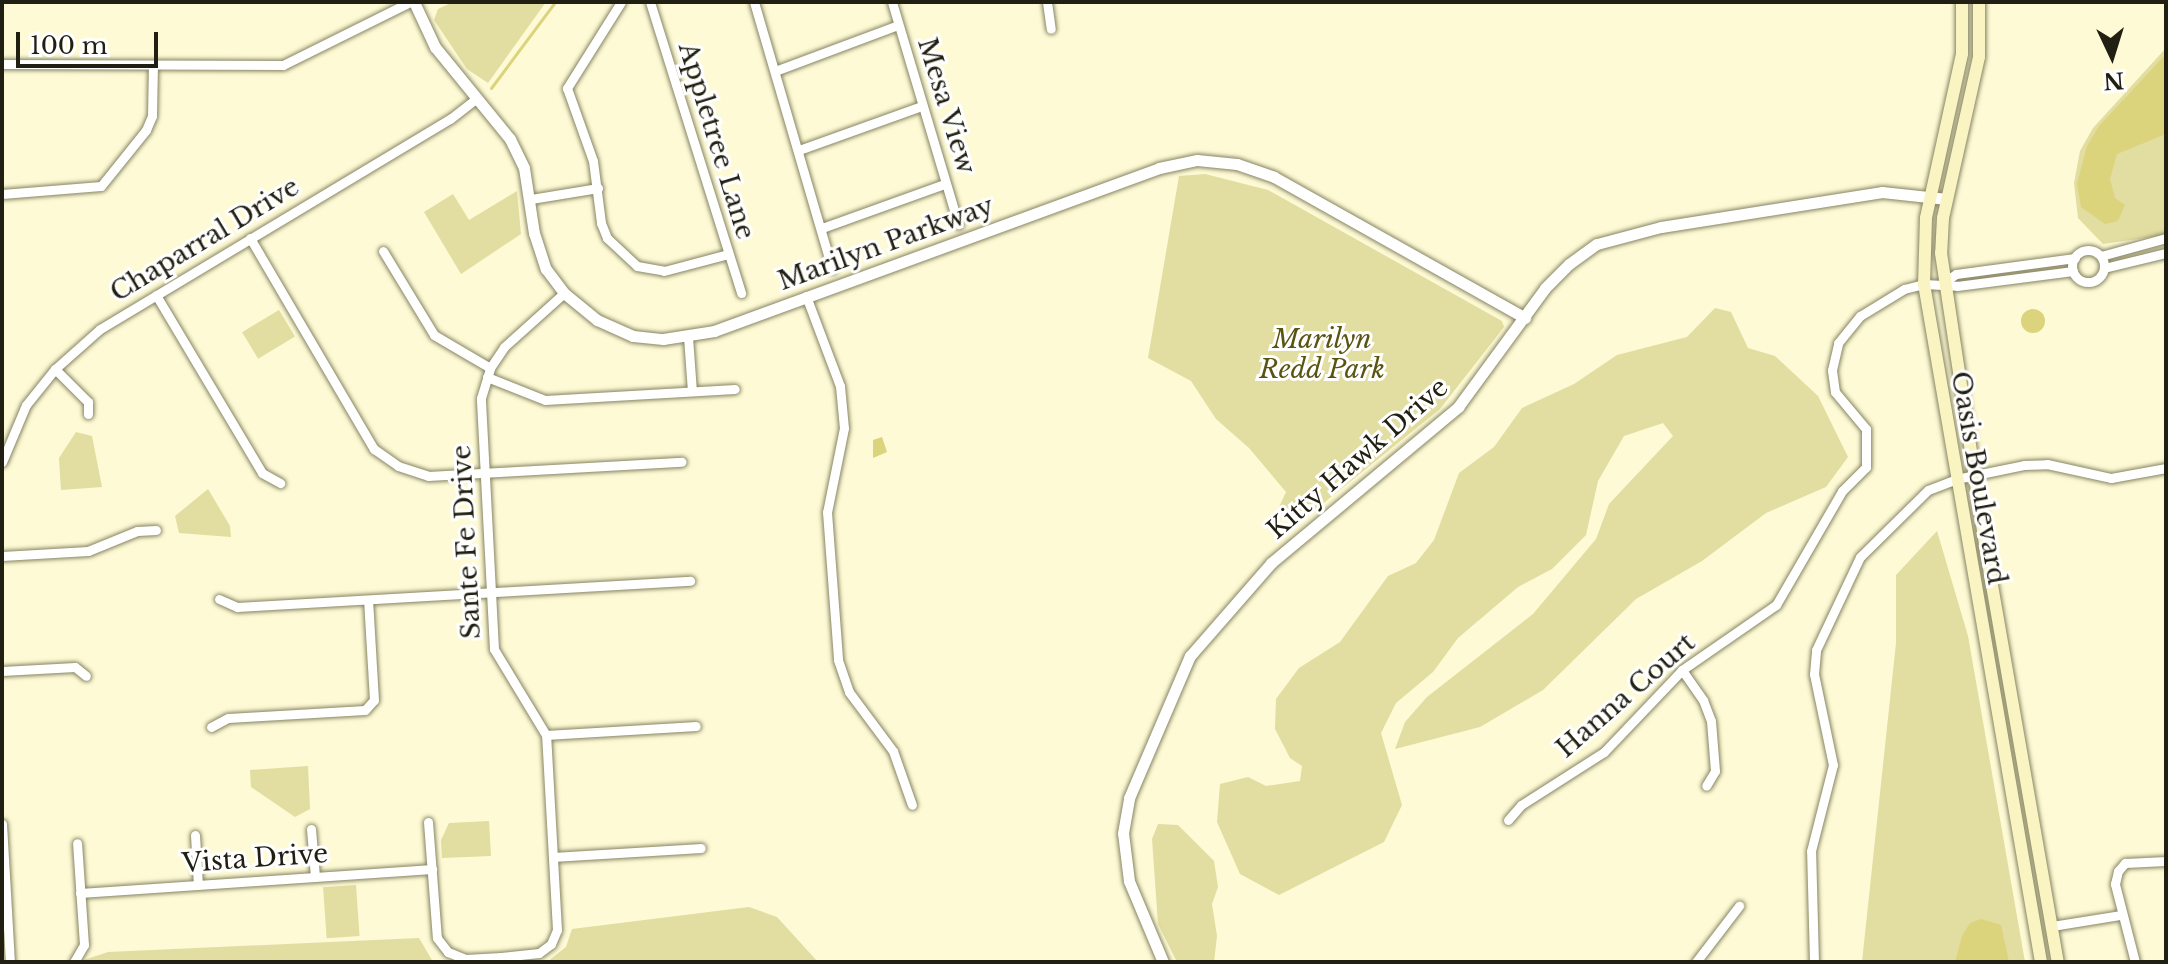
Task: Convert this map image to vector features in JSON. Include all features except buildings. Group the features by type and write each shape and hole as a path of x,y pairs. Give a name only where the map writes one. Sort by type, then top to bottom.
{"main road":[{"name":"Oasis Boulevard","path":"1962,2 1962,54 1930,196 1922,254 1924,284 2041,962"},
{"name":"Oasis Boulevard","path":"1979,2 1979,57 1947,199 1941,253 1974,474 2058,962"}],"street":[{"path":"621,2 567,88 598,188 607,238 637,266 664,271 728,254"},
{"name":"Appletree Lane","path":"650,2 741,293"},
{"path":"754,2 832,269"},
{"name":"Mesa View","path":"892,2 958,224"},
{"path":"1047,2 1051,29"},
{"path":"2,64 283,65 412,3"},
{"name":"Marilyn Parkway","path":"412,3 435,47 510,139 524,168 534,233 546,269 564,293 597,320 633,336 688,337 1159,168 1197,160 1237,164 1274,177 1525,318"},
{"path":"775,71 898,25"},
{"path":"2,194 101,186 146,130 152,116 153,65"},
{"name":"Chaparral Drive","path":"2,462 26,405 55,369 100,329 450,119 476,99"},
{"path":"799,150 922,106"},
{"path":"822,228 944,184"},
{"path":"531,199 598,188"},
{"name":"Kitty Hawk Drive","path":"1163,962 1132,893 1123,833 1129,798 1169,695 1190,656 1271,563 1458,407 1545,288 1597,244 1661,227 1882,192 1947,199"},
{"path":"250,238 374,449 398,466 428,476 682,462"},
{"path":"1944,282 1956,274 2075,258 2087,251 2101,256 2166,238"},
{"path":"383,251 434,335 488,373 545,400 735,389"},
{"path":"2104,268 2166,253"},
{"path":"1944,282 1957,286 2073,271 2087,282 2098,280 2104,268 2101,256"},
{"path":"2073,271 2075,258"},
{"name":"Hanna Court","path":"1508,820 1521,805 1604,752 1682,670 1776,605 1842,491 1866,467 1866,429 1835,392 1832,370 1838,343 1860,316 1904,289 1944,282"},
{"path":"488,373 504,347 564,293"},
{"path":"156,295 262,473 280,483"},
{"path":"806,296 840,386 844,428 827,512 838,660 849,692 893,751 912,805"},
{"path":"688,337 692,391"},
{"path":"55,369 88,402 88,414"},
{"name":"Sante Fe Drive","path":"432,869 437,938 442,946 465,959 539,953 551,944 557,930 546,735 494,649 481,398 488,373"},
{"path":"1814,962 1811,851 1833,765 1814,674 1816,650 1860,557 1928,490 1956,479 2047,464 2111,478 2166,468"},
{"path":"2,556 88,551 137,531 156,530"},
{"path":"219,599 237,607 690,581"},
{"path":"211,727 228,718 365,710 374,700 368,600"},
{"path":"2,671 75,667 86,676"},
{"path":"1682,670 1703,700 1711,721 1715,771 1706,786"},
{"path":"546,735 696,726"},
{"path":"428,822 432,869"},
{"path":"2,824 10,962"},
{"path":"311,829 315,877"},
{"path":"195,835 198,885"},
{"path":"74,962 84,945 77,843"},
{"path":"553,857 701,848"},
{"path":"2135,962 2121,915 2118,871 2125,863 2166,861"},
{"name":"Vista Drive","path":"80,893 432,869"},
{"path":"1696,962 1739,906"},
{"path":"2052,926 2121,915"}],"green space":[{"path":"453,2 546,2 488,83 467,69 434,20 438,9"},
{"path":"2166,48 2166,235 2103,244 2078,218 2074,183 2080,151 2093,128"},
{"name":"Marilyn Redd Park","path":"1205,174 1268,190 1502,321 1504,327 1440,409 1294,527 1279,507 1286,492 1249,448 1216,419 1191,381 1148,358 1179,176"},
{"path":"517,191 521,234 461,274 424,212 453,194 469,220"},
{"path":"1715,308 1731,312 1748,348 1775,356 1818,396 1848,457 1826,487 1766,513 1702,561 1636,599 1543,690 1480,727 1395,749 1405,722 1427,697 1533,614 1596,539 1609,504 1673,436 1663,423 1624,436 1598,481 1586,535 1552,569 1518,587 1458,638 1433,672 1396,703 1381,733 1402,805 1384,842 1279,895 1240,874 1217,822 1220,784 1248,777 1266,786 1300,781 1302,766 1290,758 1275,729 1276,699 1299,668 1340,642 1388,576 1416,563 1434,540 1459,473 1494,447 1522,408 1574,384 1617,355 1687,337"},
{"path":"279,310 295,337 258,359 242,332"},
{"path":"76,432 92,436 102,487 61,490 59,458"},
{"path":"208,489 230,526 231,537 179,533 175,516"},
{"path":"1937,531 1968,636 2025,962 1862,962 1896,643 1896,575"},
{"path":"308,766 310,809 295,817 251,787 250,770"},
{"path":"489,821 491,856 442,858 441,840 449,823"},
{"path":"1158,824 1178,825 1214,861 1218,887 1212,904 1217,936 1214,962 1177,962 1158,924 1152,839"},
{"path":"356,885 360,936 327,938 323,887"},
{"path":"749,907 777,917 818,962 547,962 566,947 572,929"},
{"path":"419,938 433,962 78,962 108,952"}],"shaded area":[{"path":"2166,54 2166,134 2117,154 2110,179 2115,198 2125,205 2118,221 2105,224 2081,207 2077,184 2087,146 2099,126"},
{"path":"2033,309 2042,312 2045,321 2042,330 2033,333 2024,330 2021,321 2024,312"},
{"path":"882,437 887,452 873,458 873,440"},
{"path":"1981,919 2001,925 2009,962 1955,962 1962,936 1970,923"}],"waterway":[{"path":"491,88 555,2"}]}
